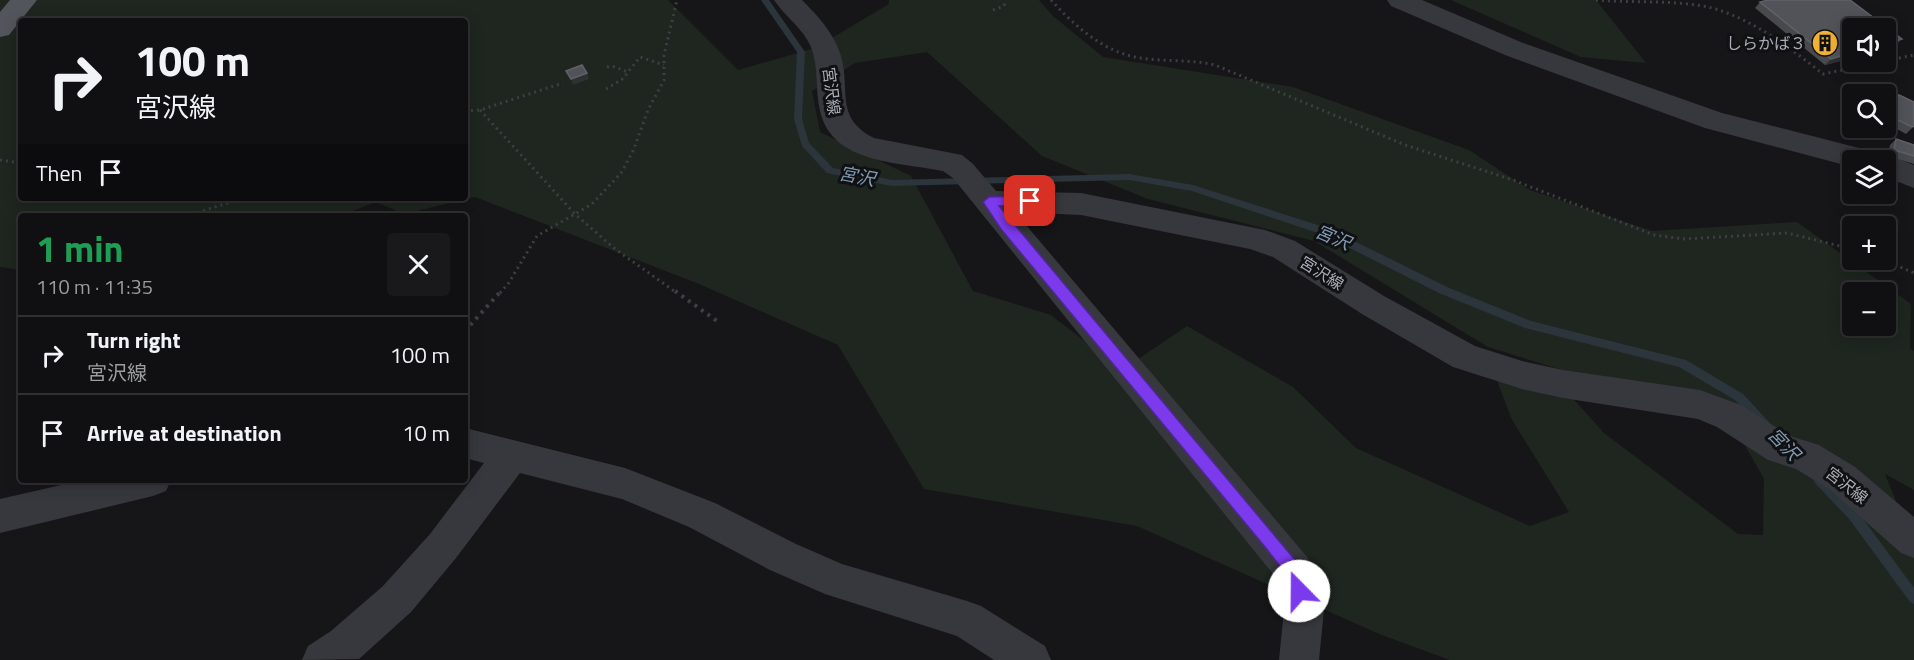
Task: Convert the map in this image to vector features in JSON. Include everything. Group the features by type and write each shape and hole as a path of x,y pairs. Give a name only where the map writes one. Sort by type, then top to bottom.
{"main road":[{"path":"0,29 24,0"}],"street":[{"name":"宮沢線","path":"787,0 806,18 821,39 828,57 831,99 836,123 845,133 865,146 952,162 963,171 989,202 1030,201 1081,204 1254,238 1284,249 1373,305 1465,357 1522,375 1563,384 1700,405 1729,416 1781,449 1806,456 1842,478 1914,542"},
{"path":"1400,0 1514,49 1715,121 1842,154"},
{"path":"1896,170 1914,177"},
{"path":"989,202 1294,571 1304,610 1299,660"},
{"path":"468,444 625,484 702,515 839,581 967,620 1031,660"},
{"path":"322,660 345,645 397,599 443,546 512,455"},
{"path":"0,516 140,483"}],"path":[{"path":"468,328 508,284 537,236 591,204 625,166 648,110 664,80 669,25 676,0"},
{"path":"993,10 1004,6 1006,0"},
{"path":"1051,0 1092,38 1124,54 1139,58 1200,61 1215,65 1405,145 1513,180 1654,236 1685,239 1787,233 1842,247"},
{"path":"1596,0 1648,1 1713,8 1776,41 1823,74 1914,55"},
{"path":"1746,38 1770,43 1776,41"},
{"path":"1786,47 1794,45"},
{"path":"606,89 624,78 640,57 664,65"},
{"path":"607,67 612,66 628,72"},
{"path":"468,111 480,110 562,83"},
{"path":"480,110 575,214 615,249 717,321"},
{"path":"0,160 18,163"},
{"path":"196,213 234,201"},
{"path":"1896,265 1914,273"}],"shaded area":[{"path":"0,0 668,0 738,70 815,48 889,4 889,0 1039,0 1053,16 1103,57 1293,87 1469,150 1530,190 1652,231 1797,222 1842,254 1842,270 1864,270 1880,282 1842,282 1842,336 1896,336 1896,293 1911,304 1910,348 1914,351 1914,490 1885,474 1914,546 1914,660 1450,660 1379,634 1137,526 924,489 838,345 699,284 475,197 468,199 468,18 18,18 18,201 458,201 408,213 402,213 376,202 348,213 18,213 18,270 0,267","holes":["927,52 1042,156 1148,199 1314,241 1488,347 1581,376 1719,400 1764,479 1763,535 1738,534 1604,433 1568,393 1497,381 1512,420 1569,512 1530,526 1356,448 1293,387 1187,326 1122,370 1051,315 973,291 911,176 820,132 812,91 855,63"]},
{"path":"1451,0 1596,0 1646,63 1581,57"}],"building":[{"name":"しらかば３","path":"1768,0 1850,0 1874,18 1842,18 1842,56 1831,59 1760,2"},
{"path":"582,65 587,73 571,79 566,71"},
{"path":"1899,95 1914,102 1914,126 1896,119 1896,98"},
{"path":"1896,139 1914,145 1914,156 1896,150 1894,150"}],"waterway":[{"name":"宮沢","path":"765,0 801,52 798,119 805,144 830,171 892,183 1129,177 1193,188 1327,232 1443,290 1529,325 1682,363 1739,397 1764,423"},
{"name":"宮沢","path":"1819,479 1854,516 1914,598"}],"place":[{"name":"しらかば３","path":"1825,43"}],"route":[{"path":"1030,201 989,202 1294,571 1299,591"}]}
